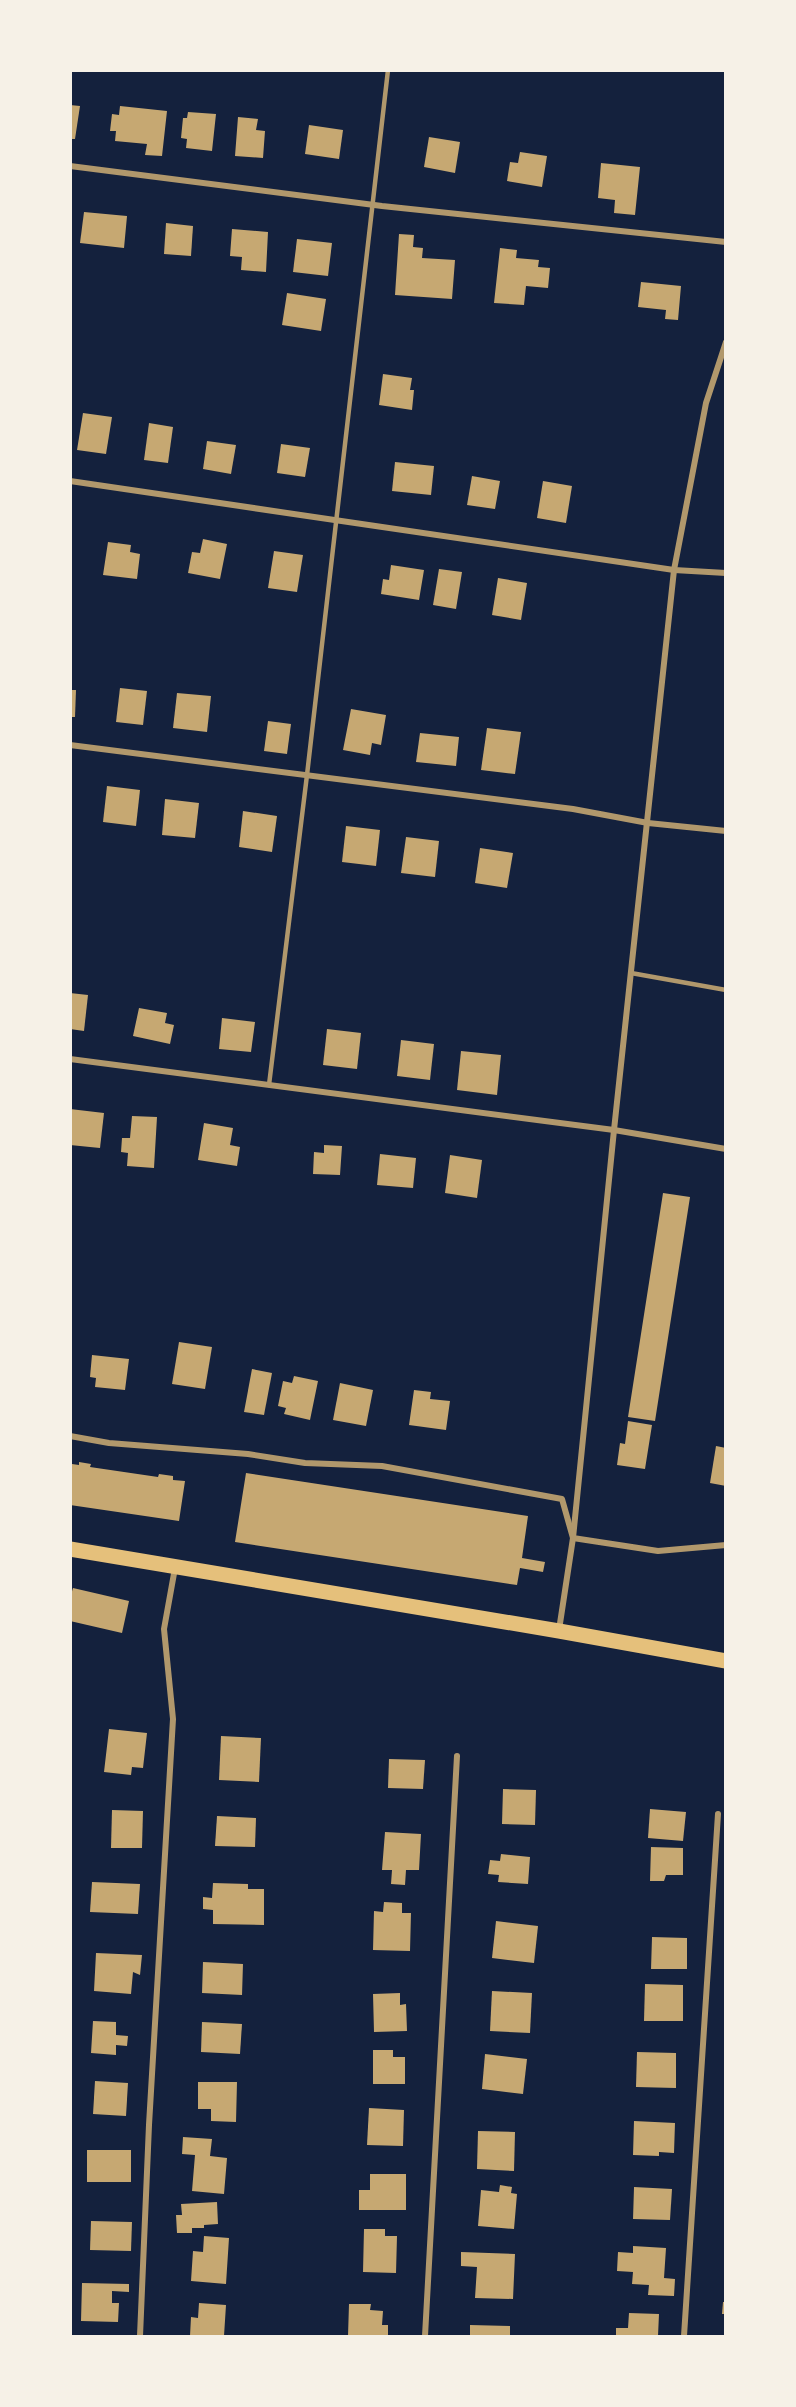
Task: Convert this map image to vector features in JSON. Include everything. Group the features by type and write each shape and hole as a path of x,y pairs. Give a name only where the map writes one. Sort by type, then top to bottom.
{"main road":[{"path":"70,1549 726,1661"}],"street":[{"path":"70,166 373,205 726,242"},
{"path":"559,1631 573,1538 674,570 706,403 726,342"},
{"path":"70,481 674,570 726,573"},
{"path":"70,745 573,809 648,823 726,831"},
{"path":"70,1059 614,1130 726,1149"},
{"path":"70,1436 109,1443 248,1454 306,1463 382,1466 562,1499 573,1538"},
{"path":"573,1538 658,1551 726,1545"},
{"path":"140,2337 149,2125 173,1719 164,1629 175,1568"},
{"path":"425,2337 457,1756"},
{"path":"684,2337 718,1814"}],"lane":[{"path":"269,1085 388,70"},
{"path":"631,973 726,990"}],"building":[{"path":"70,105 80,106 75,139 70,139"},
{"path":"120,106 167,111 162,156 145,155 147,144 115,141 116,131 110,131 112,114 119,115"},
{"path":"188,112 216,114 212,151 186,148 187,139 181,138 183,118 187,118"},
{"path":"238,117 258,119 256,130 265,131 263,158 235,156"},
{"path":"309,125 343,130 339,159 305,154"},
{"path":"429,137 460,142 455,173 424,167"},
{"path":"520,152 547,156 542,187 507,181 510,162 518,163"},
{"path":"601,163 640,167 635,215 614,213 615,200 598,198"},
{"path":"84,212 127,216 124,248 80,243"},
{"path":"166,223 193,226 191,256 164,254"},
{"path":"232,229 268,232 266,272 241,270 242,257 230,256"},
{"path":"399,234 414,235 413,247 423,248 422,258 455,260 452,299 395,295"},
{"path":"297,239 332,243 328,276 293,272"},
{"path":"500,248 517,250 516,258 539,260 538,267 550,268 548,288 526,286 524,305 494,303"},
{"path":"641,282 681,286 678,320 665,319 666,310 638,307"},
{"path":"287,293 326,299 321,331 282,325"},
{"path":"383,374 412,378 410,390 414,390 412,410 379,405"},
{"path":"83,413 112,417 106,454 77,450"},
{"path":"149,423 173,427 168,463 144,460"},
{"path":"207,441 236,445 231,474 203,469"},
{"path":"281,444 310,448 305,477 277,473"},
{"path":"395,462 434,466 431,495 392,491"},
{"path":"472,476 500,481 495,509 467,505"},
{"path":"543,481 572,486 566,523 537,518"},
{"path":"203,539 227,544 220,579 188,573 192,552 200,553"},
{"path":"108,542 131,545 130,552 140,554 137,579 103,575"},
{"path":"274,551 303,555 297,592 268,588"},
{"path":"391,565 424,570 419,600 381,594 383,579 389,580"},
{"path":"439,569 462,572 456,609 433,605"},
{"path":"498,578 527,583 521,620 492,615"},
{"path":"120,688 147,691 143,725 116,722"},
{"path":"70,690 76,690 75,717 70,717"},
{"path":"177,693 211,696 207,732 173,728"},
{"path":"351,709 386,715 381,745 372,743 370,755 343,750"},
{"path":"268,721 291,724 287,754 264,751"},
{"path":"487,728 521,732 515,774 481,770"},
{"path":"420,733 459,737 456,766 416,762"},
{"path":"107,786 140,790 136,826 103,822"},
{"path":"165,799 199,803 195,838 162,835"},
{"path":"243,811 277,816 272,852 239,847"},
{"path":"346,826 380,830 376,866 342,862"},
{"path":"406,837 439,841 435,877 401,873"},
{"path":"480,848 513,853 507,888 475,883"},
{"path":"70,993 88,995 84,1031 70,1029"},
{"path":"139,1008 167,1013 165,1023 174,1025 170,1044 133,1036"},
{"path":"222,1018 255,1022 251,1052 219,1049"},
{"path":"327,1029 361,1033 357,1069 323,1065"},
{"path":"401,1040 434,1044 430,1080 397,1076"},
{"path":"461,1051 501,1055 497,1095 457,1090"},
{"path":"70,1109 104,1113 100,1148 70,1145"},
{"path":"132,1116 157,1117 154,1168 127,1166 128,1153 121,1152 122,1138 130,1138"},
{"path":"204,1123 233,1128 230,1145 240,1147 237,1166 198,1160"},
{"path":"324,1145 342,1146 340,1175 313,1174 314,1152 324,1153"},
{"path":"380,1154 416,1158 413,1188 377,1185"},
{"path":"450,1155 482,1160 477,1198 445,1193"},
{"path":"663,1193 690,1197 655,1421 628,1417"},
{"path":"179,1342 212,1347 205,1389 172,1384"},
{"path":"92,1355 129,1359 125,1390 95,1387 96,1378 90,1377"},
{"path":"252,1369 272,1373 264,1415 244,1412"},
{"path":"294,1376 318,1381 310,1420 284,1414 286,1408 278,1406 283,1381 292,1383"},
{"path":"340,1383 373,1390 366,1426 333,1420"},
{"path":"414,1390 431,1392 430,1399 450,1401 446,1430 409,1425"},
{"path":"628,1421 652,1425 645,1469 617,1465 620,1443 625,1444"},
{"path":"716,1446 726,1448 726,1486 710,1483"},
{"path":"79,1462 91,1464 90,1467 158,1477 159,1474 173,1476 173,1480 185,1481 179,1521 70,1505 72,1464 79,1465"},
{"path":"246,1473 528,1516 522,1558 545,1562 543,1572 520,1568 517,1585 235,1542"},
{"path":"73,1588 129,1601 122,1633 70,1621 70,1598"},
{"path":"109,1729 147,1733 143,1768 132,1767 131,1775 104,1772"},
{"path":"221,1736 261,1738 259,1782 219,1780"},
{"path":"389,1759 425,1760 423,1789 388,1788"},
{"path":"503,1789 536,1790 535,1825 502,1824"},
{"path":"650,1809 686,1812 683,1841 648,1838"},
{"path":"112,1810 143,1811 142,1848 111,1848"},
{"path":"217,1816 256,1818 255,1847 215,1846"},
{"path":"385,1832 421,1834 419,1870 406,1870 405,1885 391,1884 392,1870 382,1870"},
{"path":"651,1847 683,1848 683,1875 666,1875 664,1881 650,1881"},
{"path":"501,1854 530,1857 528,1884 498,1882 499,1875 488,1874 490,1860 500,1861"},
{"path":"92,1882 140,1884 138,1914 90,1912"},
{"path":"213,1883 248,1884 248,1889 264,1889 264,1925 213,1924 213,1910 203,1909 203,1897 212,1898"},
{"path":"384,1902 402,1903 402,1913 411,1913 410,1951 373,1950 374,1911 383,1912"},
{"path":"496,1921 538,1926 534,1963 492,1958"},
{"path":"652,1937 687,1938 687,1969 651,1969"},
{"path":"96,1953 142,1955 140,1975 133,1972 131,1994 94,1991"},
{"path":"203,1962 243,1964 242,1995 202,1993"},
{"path":"645,1984 683,1985 683,2021 644,2021"},
{"path":"492,1991 532,1993 530,2033 490,2031"},
{"path":"400,1993 400,2005 406,2004 407,2031 374,2032 373,1994"},
{"path":"93,2021 116,2022 116,2035 128,2036 127,2046 116,2045 116,2055 91,2053"},
{"path":"202,2022 242,2024 240,2054 201,2052"},
{"path":"373,2050 393,2050 393,2057 405,2057 405,2084 373,2084"},
{"path":"637,2052 676,2053 676,2088 636,2087"},
{"path":"485,2054 527,2059 523,2094 482,2089"},
{"path":"95,2081 128,2083 126,2116 93,2114"},
{"path":"198,2082 237,2082 236,2122 211,2121 211,2109 198,2109"},
{"path":"369,2108 404,2110 403,2146 367,2145"},
{"path":"634,2121 675,2123 674,2153 659,2152 659,2156 633,2155"},
{"path":"478,2131 515,2132 514,2171 477,2169"},
{"path":"183,2137 212,2139 210,2156 227,2158 224,2194 192,2191 195,2155 182,2154"},
{"path":"87,2150 131,2150 131,2182 87,2182"},
{"path":"370,2174 406,2174 406,2210 359,2210 359,2190 370,2190"},
{"path":"500,2185 512,2187 511,2193 517,2194 514,2229 478,2226 481,2190 499,2192"},
{"path":"634,2187 672,2189 670,2220 633,2219"},
{"path":"217,2202 218,2224 204,2225 204,2228 192,2228 192,2233 177,2233 176,2215 182,2215 181,2204"},
{"path":"91,2221 132,2222 131,2251 90,2250"},
{"path":"364,2229 385,2229 385,2236 397,2236 396,2273 363,2272"},
{"path":"204,2236 229,2238 226,2284 191,2281 193,2251 203,2252"},
{"path":"633,2246 666,2248 664,2278 675,2279 674,2296 648,2295 649,2285 632,2284 633,2272 617,2271 618,2252 633,2253"},
{"path":"461,2252 515,2254 513,2299 475,2298 477,2267 461,2266"},
{"path":"82,2283 129,2284 129,2292 112,2291 112,2303 119,2303 118,2322 81,2321"},
{"path":"723,2302 726,2302 726,2314 722,2314"},
{"path":"199,2303 226,2305 224,2336 190,2336 191,2317 198,2318"},
{"path":"349,2304 371,2304 370,2310 383,2311 382,2325 388,2325 388,2336 348,2336"},
{"path":"629,2313 659,2314 658,2336 616,2336 616,2328 628,2328"},
{"path":"470,2325 510,2326 510,2336 470,2336"}]}
